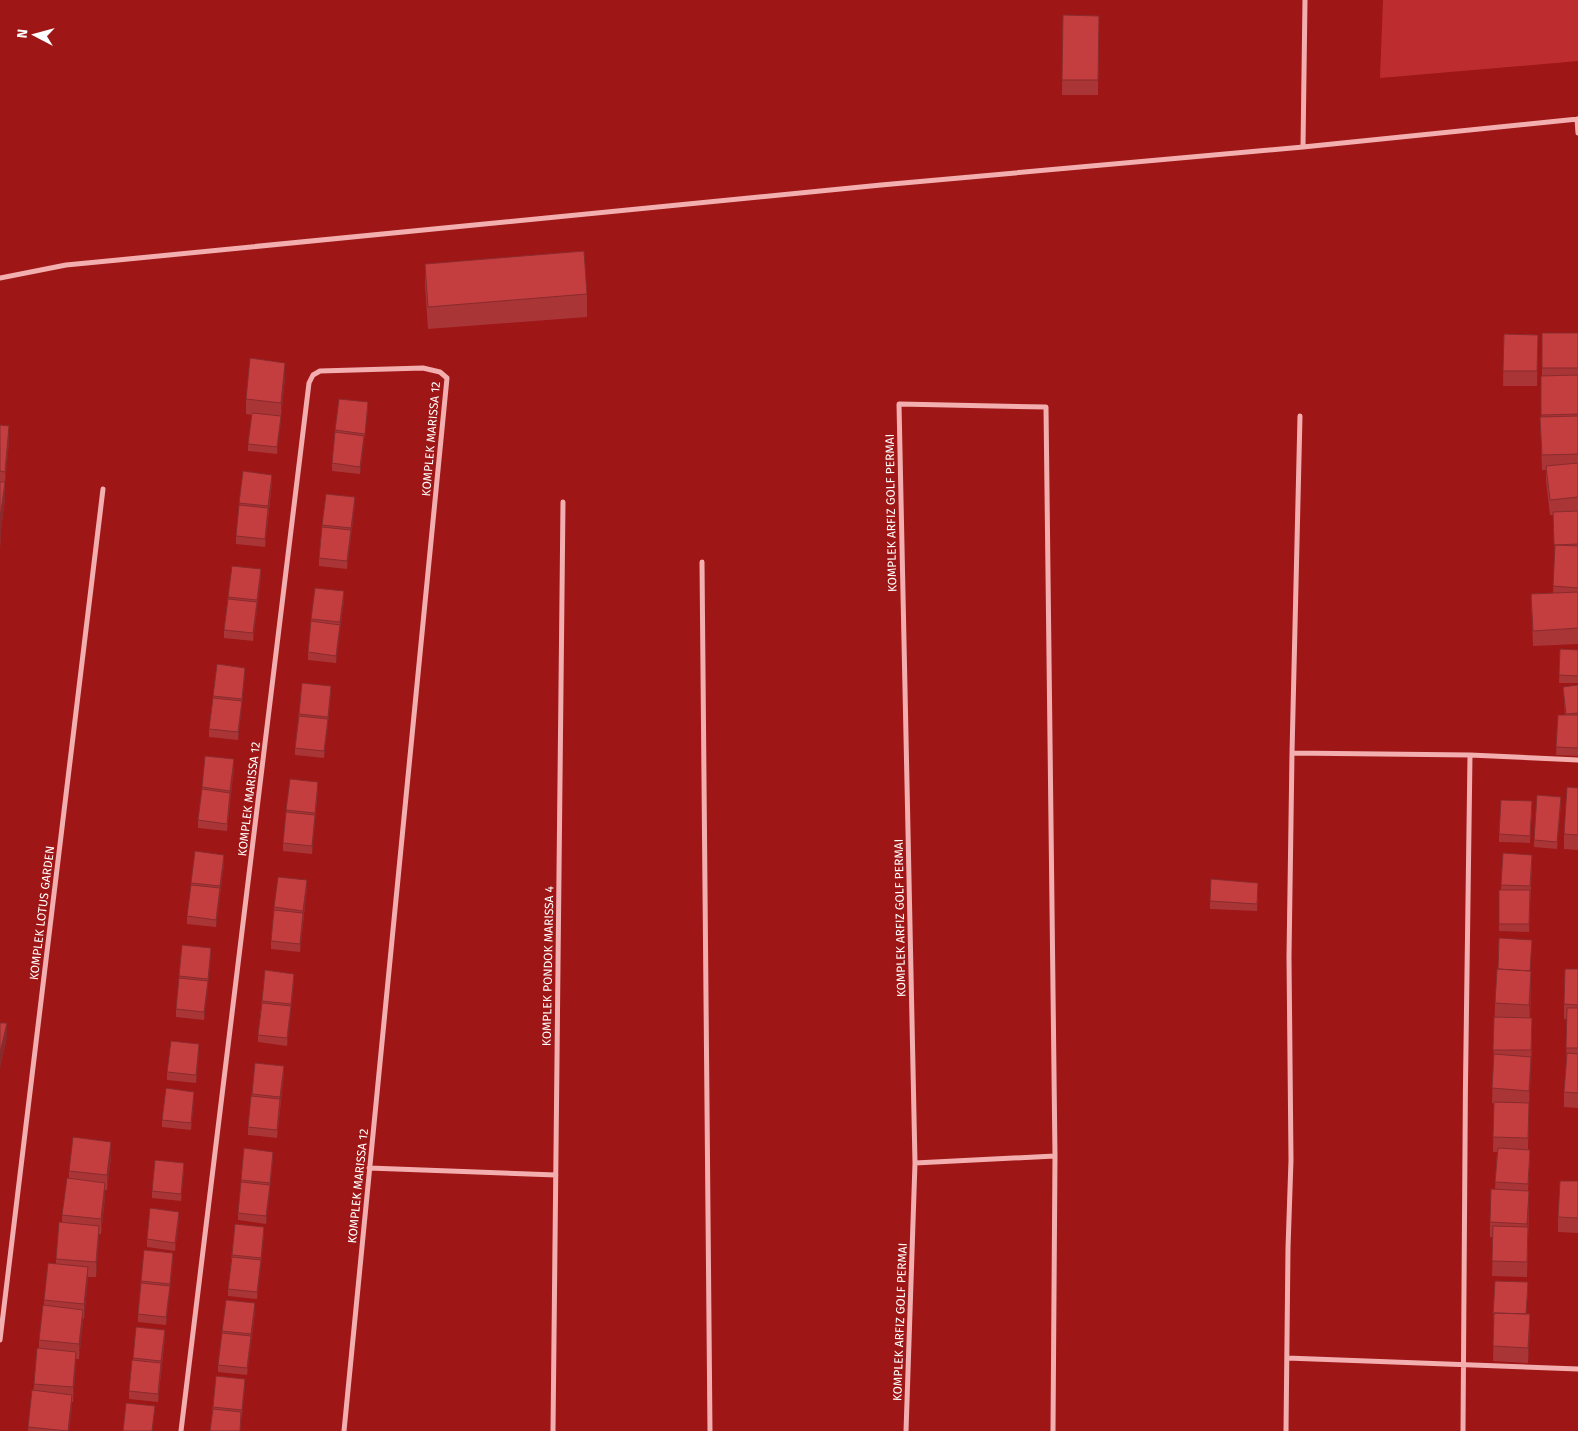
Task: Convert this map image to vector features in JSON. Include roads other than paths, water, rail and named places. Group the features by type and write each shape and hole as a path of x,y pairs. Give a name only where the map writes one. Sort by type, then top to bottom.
{"street":[{"path":"1303,147 1305,0"},
{"path":"0,278 66,266 128,259 881,185 1303,147 1577,119 1578,134"},
{"name":"KOMPLEK MARISSA 12","path":"181,1431 308,383 312,375 320,371 423,368 440,372 447,378 344,1431"},
{"name":"KOMPLEK ARFIZ GOLF PERMAI","path":"906,1431 915,1163 899,404 1046,407 1055,1156"},
{"path":"1286,1431 1291,1160 1289,957 1300,416"},
{"name":"KOMPLEK LOTUS GARDEN","path":"0,1340 103,489"},
{"name":"KOMPLEK PONDOK MARISSA 4","path":"553,1431 563,502"},
{"path":"702,562 710,1431"},
{"path":"1292,753 1470,755 1578,760"},
{"path":"1463,1431 1466,991 1470,755"},
{"path":"915,1163 1055,1156 1052,1431"},
{"path":"369,1168 556,1174"},
{"path":"1287,1358 1578,1369"}]}
